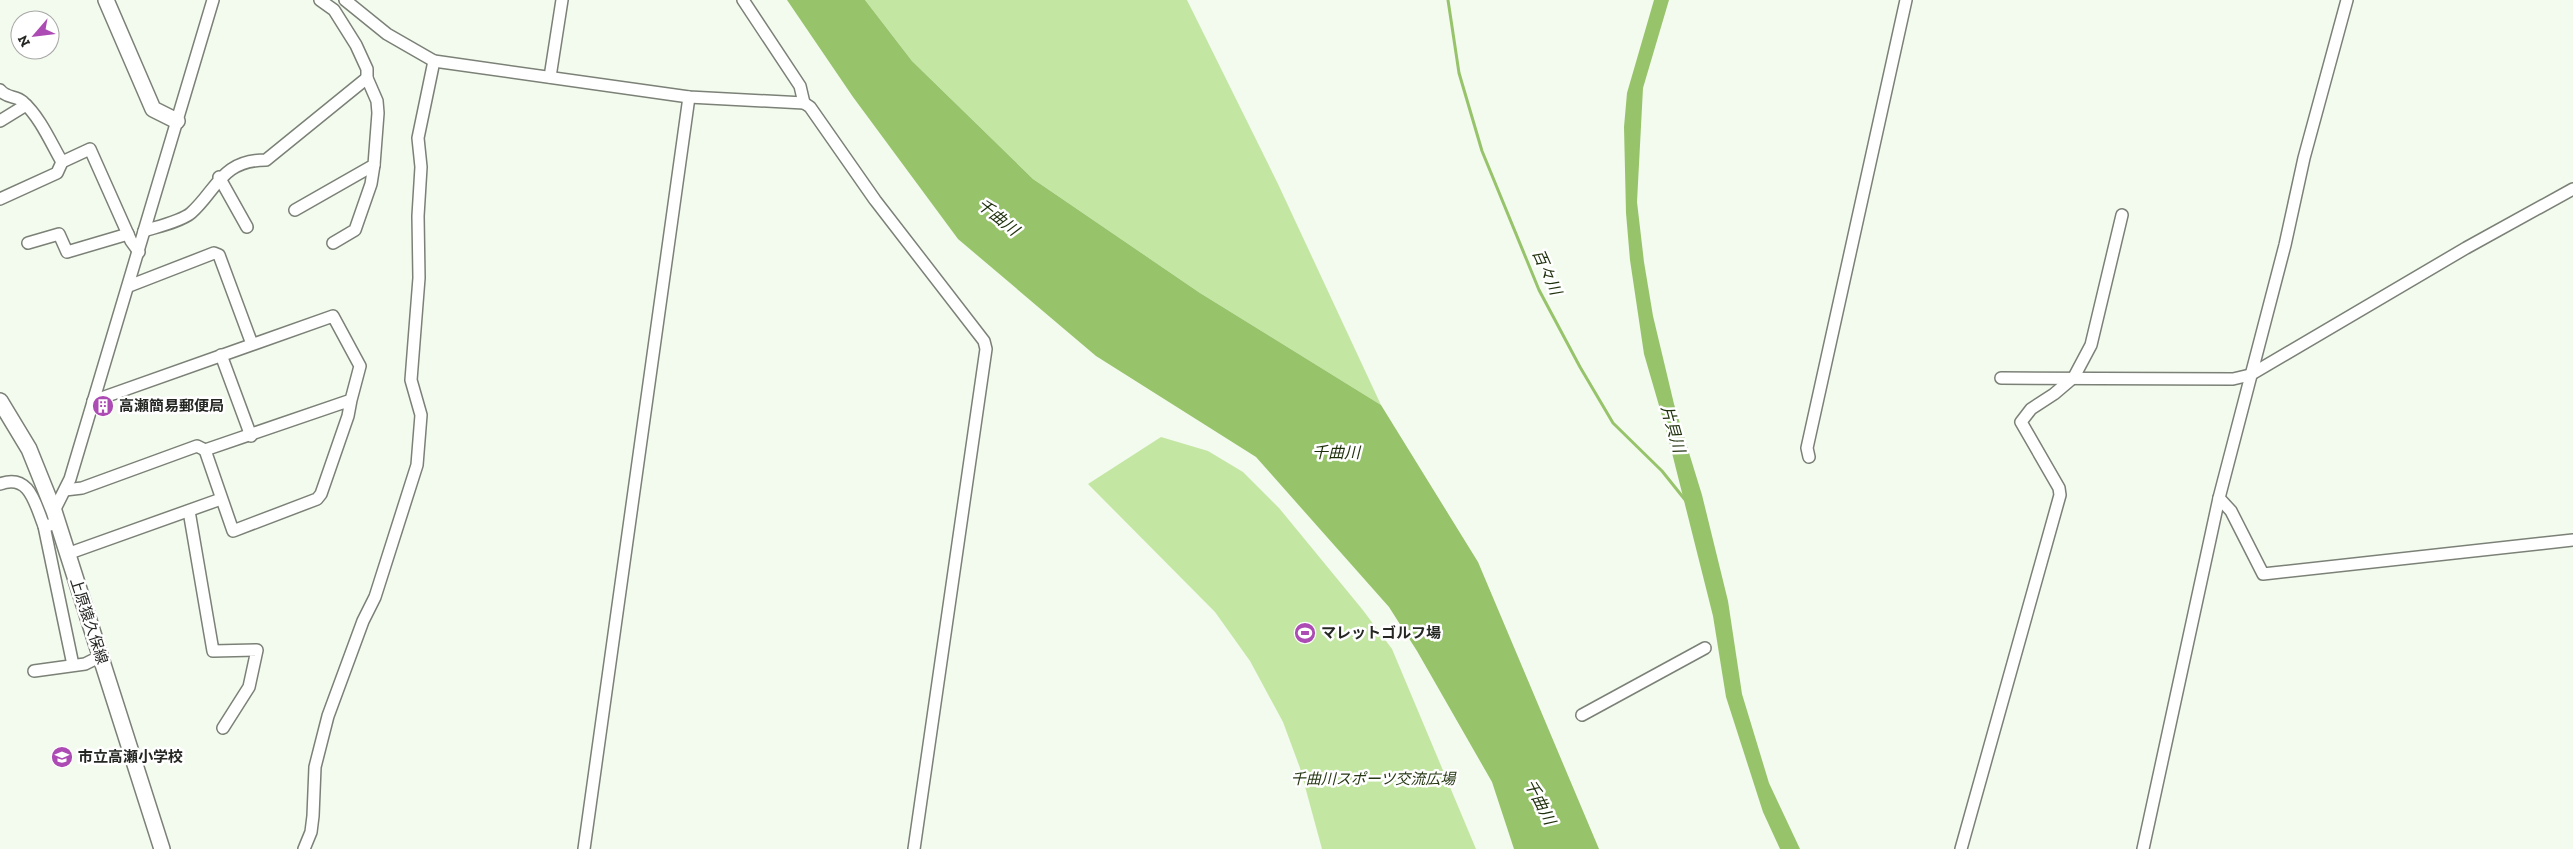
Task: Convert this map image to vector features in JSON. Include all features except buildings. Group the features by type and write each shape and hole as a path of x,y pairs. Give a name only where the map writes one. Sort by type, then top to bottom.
{"main road":[{"path":"106,0 153,109 177,121"},
{"name":"上原猿久保線","path":"0,401 29,450 51,520 67,554 162,849"}],"street":[{"path":"51,520 65,490 93,401 214,0"},
{"path":"320,0 334,10 356,45 367,68 367,78 377,101 378,113 371,184 355,230 333,243"},
{"path":"345,0 387,34 434,62 690,97 804,103 810,107 875,200 984,341 986,349 914,849"},
{"path":"550,77 562,0"},
{"path":"743,0 800,86 804,103"},
{"path":"1809,458 1807,448 1906,0"},
{"path":"2143,849 2219,498 2285,245 2307,148 2348,0"},
{"path":"304,849 311,832 315,767 328,716 363,621 375,597 417,465 421,415 411,380 419,278 418,216 421,167 418,138 434,62"},
{"path":"144,231 190,214 219,177 251,160 266,160 367,78"},
{"path":"0,91 6,97 22,100 62,162"},
{"path":"584,849 690,97"},
{"path":"0,121 26,105"},
{"path":"0,199 57,174 62,162 90,149 128,234 139,252"},
{"path":"295,210 374,165"},
{"path":"219,177 247,227"},
{"path":"2001,378 2232,379 2250,375 2466,248 2573,189"},
{"path":"1961,849 2060,495 2059,488 2022,422 2030,409 2054,394 2074,377 2090,345 2122,215"},
{"path":"28,243 59,234 67,252 128,234"},
{"path":"129,286 214,253 219,254 252,344"},
{"path":"93,401 334,316 360,366 336,451 321,494 316,499 233,531 205,450"},
{"path":"221,355 251,436"},
{"path":"65,490 82,488 197,446 205,450 251,436 351,400"},
{"path":"0,484 15,480 27,488 51,520 73,665"},
{"path":"2219,498 2231,511 2263,574 2573,540"},
{"path":"67,554 221,500"},
{"path":"189,511 213,651 258,650 249,687 223,728"},
{"path":"1582,715 1705,648"},
{"path":"34,671 85,664 101,656"}],"green space":[{"path":"865,0 1187,0 1278,184 1381,405 1200,293 1033,179 912,61"},
{"name":"千曲川スポーツ交流広場","path":"1161,437 1208,451 1243,472 1279,508 1362,609 1392,649 1476,849 1322,849 1300,768 1283,722 1250,661 1215,612 1088,484"}],"water":[{"name":"千曲川","path":"787,0 865,0 912,61 1033,179 1200,293 1381,405 1478,562 1599,849 1514,849 1492,782 1417,651 1389,607 1256,457 1096,356 958,239 853,97"},
{"name":"片貝川","path":"1654,0 1669,0 1643,88 1637,202 1653,316 1674,404 1702,495 1728,601 1742,694 1769,783 1800,849 1780,849 1763,812 1726,697 1713,616 1667,433 1644,354 1630,260 1626,213 1624,127 1627,93"}],"waterway":[{"name":"百々川","path":"1448,0 1459,73 1482,151 1539,290 1580,367 1613,423 1662,471 1686,501"}],"place":[{"name":"高瀬簡易郵便局","path":"103,406"},
{"name":"マレットゴルフ場","path":"1305,633"},
{"name":"市立高瀬小学校","path":"62,757"}]}
